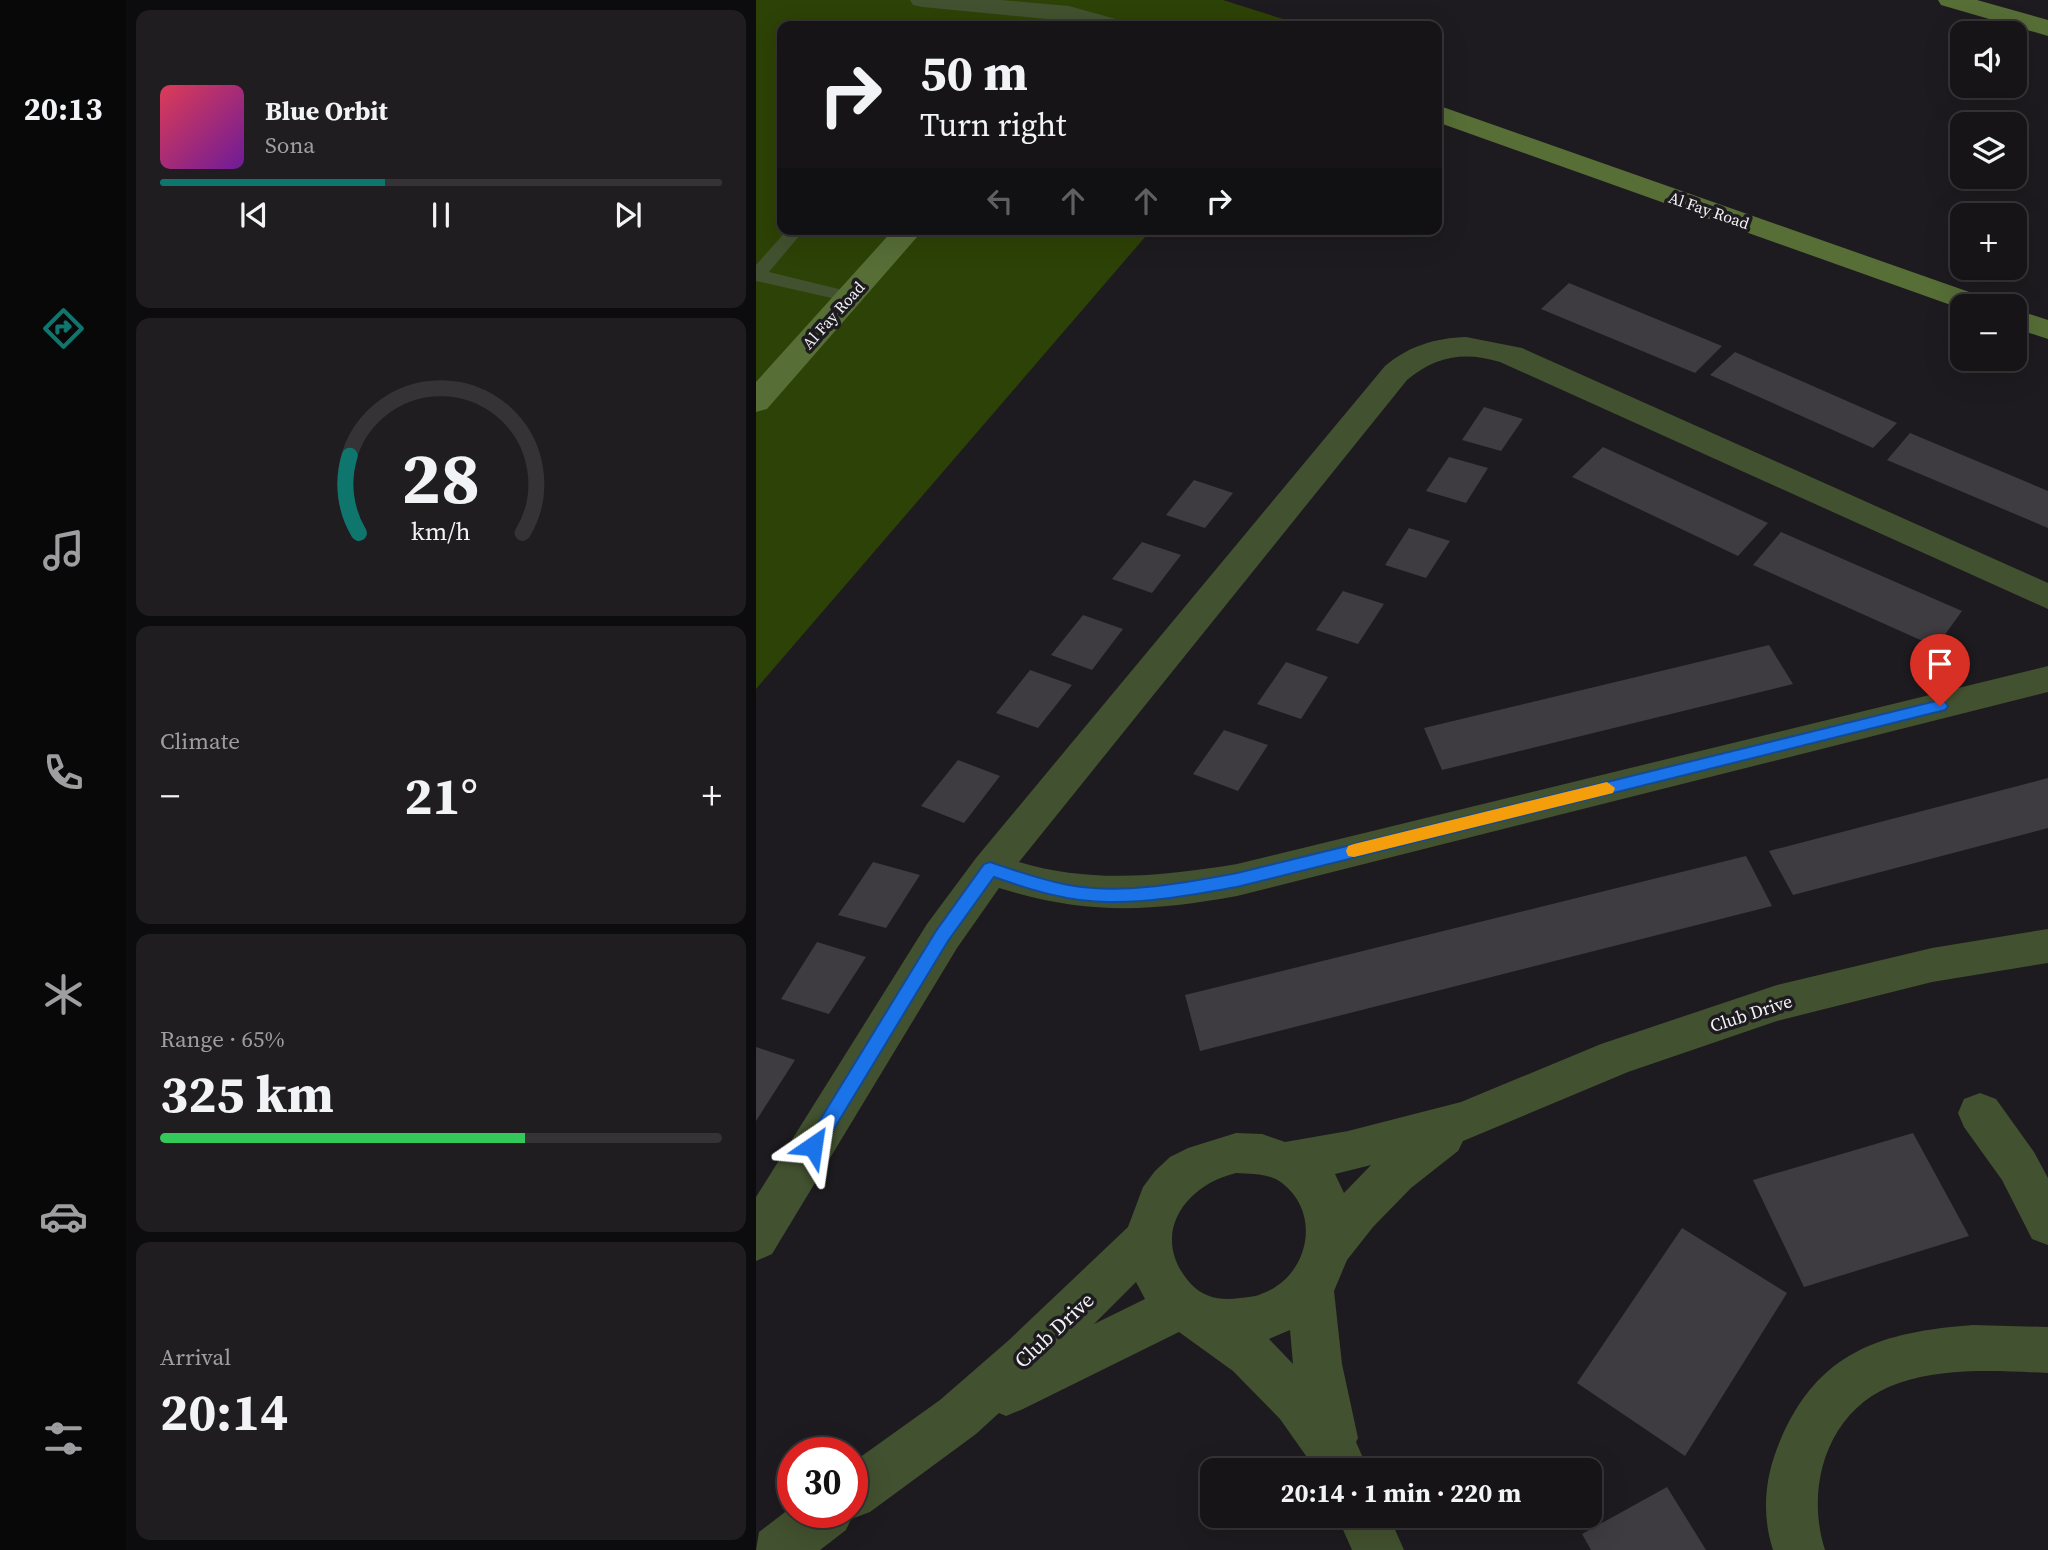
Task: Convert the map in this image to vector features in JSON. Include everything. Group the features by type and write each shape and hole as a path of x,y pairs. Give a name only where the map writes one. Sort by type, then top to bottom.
{"street":[{"path":"922,0 1069,13 1097,21"},
{"path":"1950,0 2048,28"},
{"path":"2029,0 2048,5"},
{"name":"Al Fay Road","path":"1442,115 1950,295"},
{"name":"Al Fay Road","path":"756,402 905,235"},
{"path":"2027,323 2048,330"},
{"path":"756,1239 942,936 990,869 1405,364 1436,350 1474,346 1511,355 2048,597"},
{"path":"990,869 1034,884 1109,896 1190,889 1237,880 2048,679"},
{"name":"Club Drive","path":"1287,1162 1348,1151 1466,1120 1616,1057 1777,1003 1931,964 2048,946"},
{"path":"1980,1113 2018,1166 2048,1224"},
{"name":"Club Drive","path":"1331,1244 1331,1219 1323,1196 1308,1176 1287,1162 1262,1154 1236,1153 1209,1159 1186,1172 1167,1191 1154,1214 1148,1239 1151,1264 1162,1287 1189,1311 1221,1322 1246,1322 1270,1316 1292,1304 1310,1288 1331,1244 1375,1189 1401,1165 1466,1120"},
{"name":"Club Drive","path":"868,1482 958,1417 1044,1340 1148,1239"},
{"path":"1310,1288 1314,1344 1323,1401 1339,1458"},
{"path":"1189,1311 1260,1364 1297,1402 1337,1458"},
{"name":"Club Drive","path":"958,1417 1189,1311"},
{"path":"1799,1550 1794,1537 1791,1501 1795,1467 1805,1437 1822,1410 1843,1387 1896,1357 1928,1351 1962,1348 2048,1350"},
{"path":"777,1550 807,1528"},
{"path":"1368,1528 1378,1550"}],"lane":[{"path":"792,235 756,276 849,298"}],"green space":[{"path":"756,0 1223,0 1289,21 777,21 777,235 1147,235 756,689"}],"building":[{"path":"1569,283 1722,346 1695,373 1541,309"},
{"path":"1735,352 1897,423 1873,448 1710,375"},
{"path":"1484,407 1523,419 1501,451 1462,440"},
{"path":"1910,433 2048,491 2048,528 1887,460"},
{"path":"1603,447 1768,523 1738,556 1572,477"},
{"path":"1449,457 1488,468 1466,503 1426,491"},
{"path":"1194,480 1233,493 1205,528 1166,515"},
{"path":"1409,528 1450,541 1426,578 1385,565"},
{"path":"1781,532 1962,611 1936,647 1753,565"},
{"path":"1142,542 1181,555 1152,593 1112,579"},
{"path":"1343,591 1384,604 1358,644 1316,630"},
{"path":"1083,615 1123,629 1092,670 1051,655"},
{"path":"1769,645 1793,684 1442,770 1424,728"},
{"path":"1286,662 1328,677 1301,719 1257,704"},
{"path":"1030,670 1072,685 1038,728 996,713"},
{"path":"1224,730 1268,745 1238,791 1193,774"},
{"path":"958,760 1000,776 964,823 921,806"},
{"path":"2048,778 2048,828 1793,895 1769,851"},
{"path":"1746,856 1772,906 1200,1051 1185,995"},
{"path":"873,862 920,875 886,928 838,915"},
{"path":"817,942 866,957 829,1014 781,999"},
{"path":"756,1047 795,1060 756,1121"},
{"path":"1913,1133 1969,1236 1804,1287 1753,1180"},
{"path":"1682,1228 1787,1293 1685,1456 1577,1383"},
{"path":"1667,1487 1706,1550 1591,1550 1582,1534 1593,1528 1602,1528 1602,1523"}],"slow traffic":[{"path":"1354,851 1607,788"}],"route":[{"path":"813,1146 942,936 990,869 1034,884 1109,896 1190,889 1237,880 1940,706"}]}
